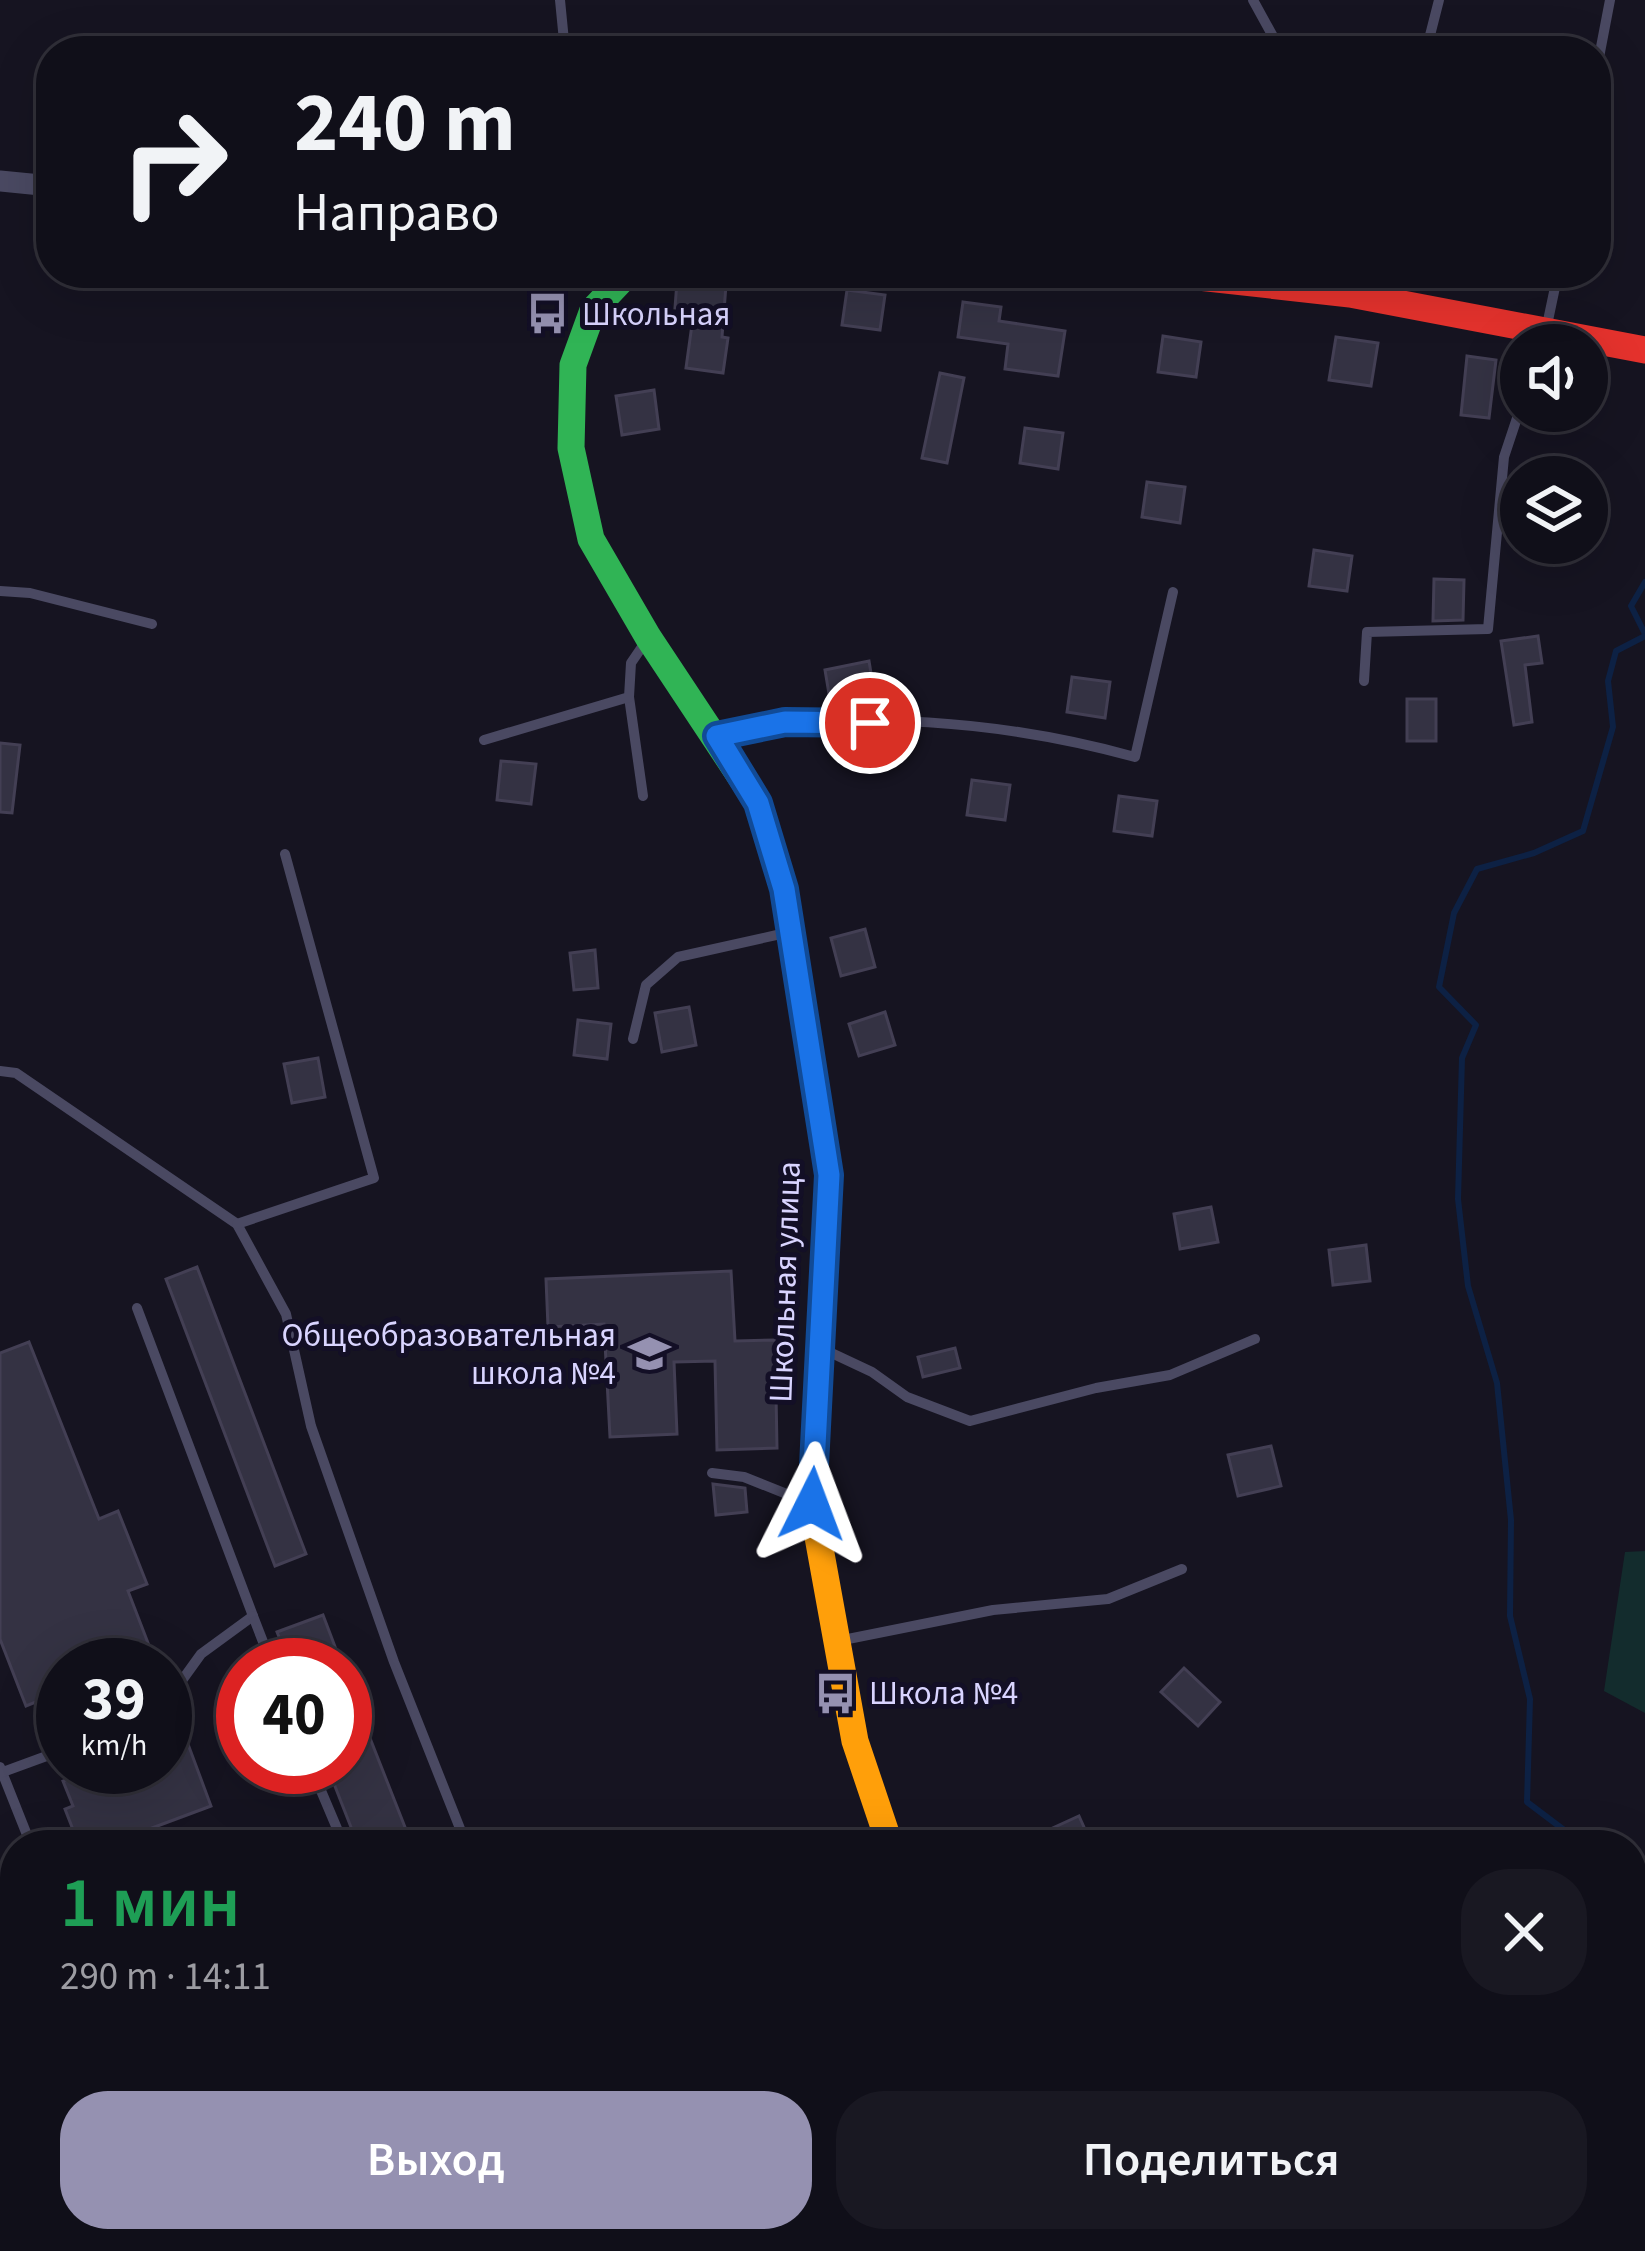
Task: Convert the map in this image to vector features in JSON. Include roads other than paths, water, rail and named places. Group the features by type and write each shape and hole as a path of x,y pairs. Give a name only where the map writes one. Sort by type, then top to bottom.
{"street":[{"path":"0,181 36,185"},
{"name":"Школьная улица","path":"606,288 573,365 571,448 591,539 648,637 758,803 791,932 829,1175 812,1504 854,1741 883,1830"},
{"path":"1367,288 1500,324"},
{"path":"1608,345 1645,350"}],"lane":[{"path":"560,0 564,36"},
{"path":"1253,0 1273,36"},
{"path":"1430,36 1439,0"},
{"path":"1603,36 1610,0"},
{"path":"1547,324 1555,288"},
{"path":"1364,681 1366,632 1488,628 1504,457 1512,432"},
{"path":"0,592 30,593 152,624"},
{"path":"717,736 785,722 913,724 1067,738 1135,757 1173,592"},
{"path":"643,796 629,697 631,663 648,637"},
{"path":"484,740 629,697"},
{"path":"237,1224 374,1178 285,854"},
{"path":"632,1039 646,985 677,957 791,932"},
{"path":"0,1071 16,1073 237,1224 286,1314 311,1426 394,1662 461,1830"},
{"path":"137,1308 262,1638"},
{"path":"820,1347 872,1372 908,1397 970,1421 1096,1388 1170,1375 1255,1339"},
{"path":"712,1474 744,1477 812,1504"},
{"path":"835,1642 993,1610 1108,1598 1182,1570"},
{"path":"192,1666 201,1654 253,1616"},
{"path":"25,1830 1,1771 36,1759"},
{"path":"322,1794 338,1830"}],"waterway":[{"path":"1645,582 1631,606 1645,634"},
{"path":"1564,1830 1527,1802 1530,1699 1510,1616 1511,1520 1497,1383 1468,1286 1458,1199 1462,1058 1476,1025 1439,987 1454,913 1477,869 1534,853 1583,831 1613,727 1608,681 1616,651 1645,636"}],"place":[{"name":"Школьная","path":"548,314"},
{"name":"Общеобразовательная школа №4","path":"650,1354"},
{"name":"Школа №4","path":"835,1693"}]}
